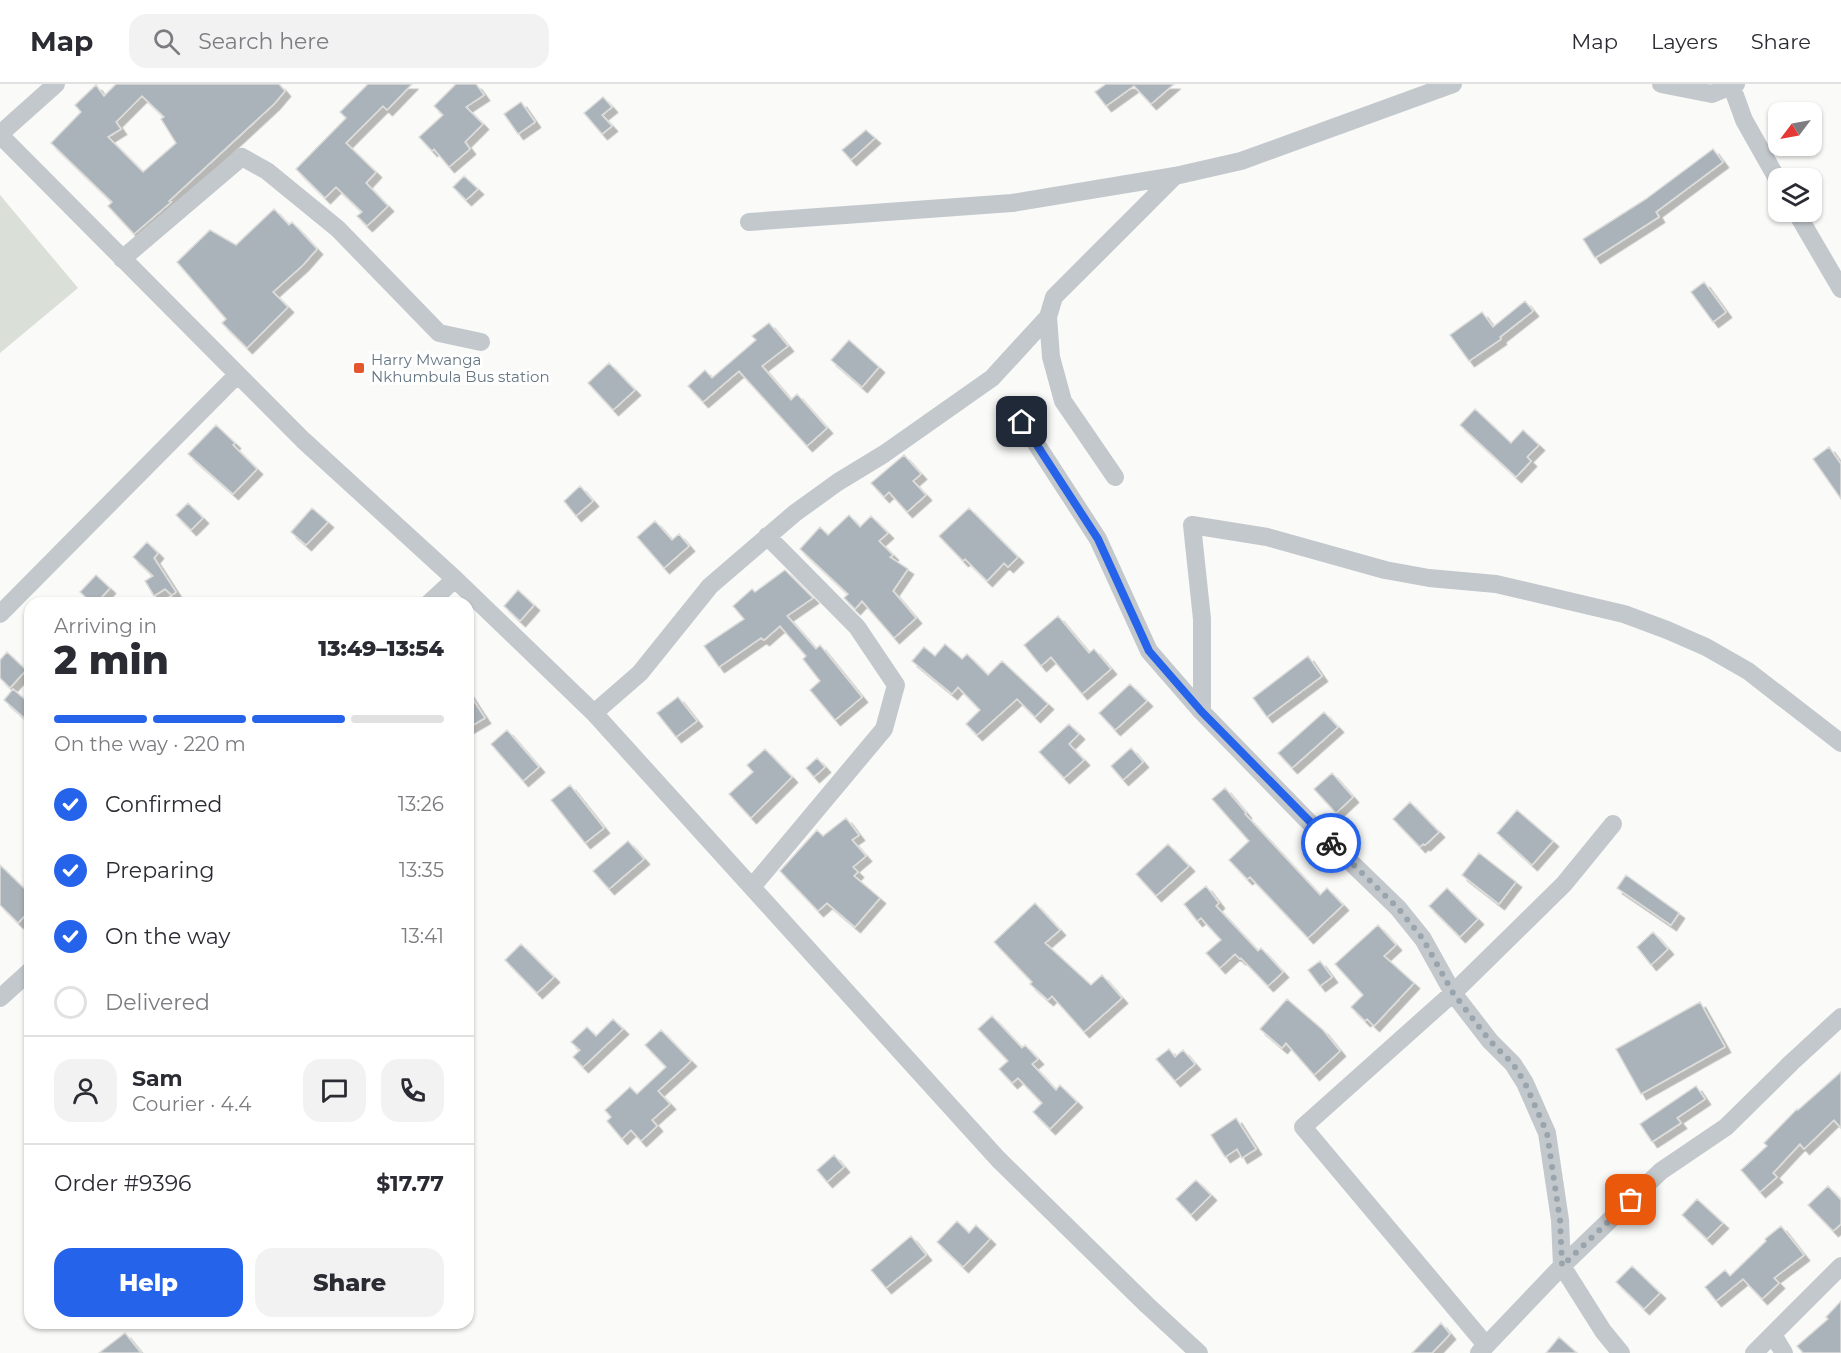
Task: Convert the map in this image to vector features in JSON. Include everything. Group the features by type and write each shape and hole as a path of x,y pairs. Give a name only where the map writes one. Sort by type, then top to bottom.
{"street":[{"path":"56,84 0,134 303,440 474,597"},
{"path":"749,222 1012,203 1174,176 1241,161 1453,84"},
{"path":"1661,84 1712,94 1734,86 1744,120 1771,168"},
{"path":"122,259 242,157 267,171 338,229 439,333 481,342"},
{"path":"594,714 640,673 710,585 795,513 992,378 1047,317 1054,297 1174,176"},
{"path":"1802,222 1841,290"},
{"path":"1047,317 1052,357 1063,401 1114,477"},
{"path":"0,614 237,375"},
{"path":"1022,422 1098,539 1149,651 1202,712 1305,818 1398,908 1423,939 1453,993 1490,1041 1513,1064 1525,1083 1547,1133 1560,1220 1562,1266 1603,1331 1621,1353"},
{"path":"1202,712 1202,619 1192,525 1267,537 1324,555 1385,570 1429,578 1496,584 1624,614 1706,647 1748,671 1841,743"},
{"path":"752,887 884,729 896,685 857,627 767,537"},
{"path":"436,597 455,579"},
{"path":"474,597 594,714 999,1159 1199,1353"},
{"path":"1613,824 1564,884 1453,993 1303,1127 1483,1349 1562,1266 1661,1171 1726,1127 1841,1017"},
{"path":"0,998 24,976"},
{"path":"1754,1353 1841,1266"},
{"path":"1773,1335 1784,1353"}],"shaded area":[{"path":"0,195 78,288 0,353"}],"building":[{"path":"116,84 279,84 285,91 274,104 169,201 171,202 134,234 108,206 112,202 51,143 81,112 75,105 96,85 104,96","holes":["142,96 164,117 161,119 176,143 143,172 108,137 121,129 116,122"]},
{"path":"368,84 412,84 387,110 383,106 346,143 376,172 366,183 388,206 367,226 357,216 362,212 336,187 325,198 296,169 346,118 340,112"},
{"path":"456,84 476,84 484,95 466,107 483,124 465,142 470,149 449,167 434,149 432,151 419,137 443,115 434,106"},
{"path":"1106,84 1174,84 1151,104 1134,86 1106,106 1095,92"},
{"path":"603,97 612,107 602,115 612,126 602,134 584,113"},
{"path":"521,102 535,122 518,134 504,114"},
{"path":"866,130 875,138 851,160 842,150"},
{"path":"1713,149 1723,162 1656,212 1659,217 1595,258 1583,239 1646,199"},
{"path":"464,176 478,189 466,200 453,187"},
{"path":"274,209 289,225 292,222 317,249 273,292 288,307 247,348 222,323 226,319 177,262 210,230 236,245"},
{"path":"1704,282 1726,312 1713,322 1691,292"},
{"path":"1525,301 1533,311 1500,337 1501,339 1469,361 1450,335 1482,312 1493,327"},
{"path":"769,323 788,346 762,366 791,400 797,394 827,428 807,446 739,371 703,402 688,386 705,370 712,378 756,340 752,336"},
{"path":"849,340 879,367 862,387 831,360"},
{"path":"609,363 635,390 613,410 588,383"},
{"path":"1475,409 1511,443 1523,430 1539,445 1527,457 1531,461 1516,477 1460,425"},
{"path":"216,425 257,469 233,494 188,454"},
{"path":"1829,447 1841,464 1841,499 1813,459"},
{"path":"904,455 921,474 913,481 926,495 907,512 889,492 884,497 871,483"},
{"path":"580,486 593,501 576,516 564,501"},
{"path":"188,503 203,518 191,530 176,515"},
{"path":"312,508 328,522 306,545 291,532"},
{"path":"969,508 1018,557 1008,567 1004,563 987,581 965,559 963,561 939,536"},
{"path":"849,515 860,527 871,516 888,533 879,541 893,555 890,557 908,569 893,591 916,618 894,638 862,601 855,609 844,598 848,594 800,549 820,527 828,535"},
{"path":"655,521 672,540 679,534 689,546 664,568 637,537"},
{"path":"147,542 158,553 154,558 176,592 172,595 165,589 154,596 145,581 153,576 133,557"},
{"path":"785,570 813,598 787,616 816,649 820,645 862,697 835,720 810,690 820,681 803,659 806,656 780,626 764,640 761,638 719,667 704,646 744,619 733,606 752,589 755,592"},
{"path":"96,575 110,588 102,597 85,597 80,592"},
{"path":"518,590 534,605 520,621 504,606"},
{"path":"1058,616 1089,653 1094,649 1111,669 1082,694 1051,657 1041,666 1024,645"},
{"path":"945,644 962,659 967,654 988,675 1002,661 1048,704 1035,717 1017,699 977,735 966,724 980,710 958,687 952,694 912,661 924,647 935,656"},
{"path":"7,652 24,668 24,672 10,688 0,678 0,660"},
{"path":"1308,656 1322,676 1267,717 1253,698"},
{"path":"1130,684 1147,701 1115,730 1099,713"},
{"path":"13,689 24,699 24,718 4,700"},
{"path":"678,697 697,721 676,737 657,713"},
{"path":"474,701 485,718 474,724"},
{"path":"1324,712 1338,727 1292,768 1278,753"},
{"path":"1069,724 1079,734 1069,744 1084,760 1064,778 1039,752"},
{"path":"507,730 539,767 523,781 491,744"},
{"path":"1131,748 1143,762 1123,780 1111,766"},
{"path":"765,749 792,777 751,818 729,794 753,772 747,765"},
{"path":"817,758 825,767 814,777 806,768"},
{"path":"1332,773 1353,797 1336,813 1314,789"},
{"path":"570,785 604,828 585,843 551,800"},
{"path":"1225,788 1245,814 1320,895 1327,888 1343,905 1308,938 1250,877 1247,879 1229,860 1249,841 1212,799"},
{"path":"1410,802 1439,832 1420,847 1393,819"},
{"path":"1517,810 1553,841 1532,865 1497,833"},
{"path":"846,818 859,835 852,840 866,856 853,867 858,872 854,876 880,898 855,927 827,903 818,911 780,871 817,830 823,836"},
{"path":"628,841 644,859 609,889 593,871"},
{"path":"1168,844 1189,866 1156,896 1136,874"},
{"path":"1479,853 1516,882 1499,904 1462,875"},
{"path":"0,865 24,888 24,916 18,923 0,905"},
{"path":"1626,875 1679,913 1671,925 1617,888"},
{"path":"1206,886 1219,903 1216,906 1258,951 1261,948 1283,972 1268,986 1235,954 1220,968 1206,953 1221,940 1201,918 1197,921 1184,904"},
{"path":"1447,888 1478,919 1460,937 1429,906"},
{"path":"1035,903 1060,930 1045,943 1091,985 1102,975 1122,998 1084,1032 1052,996 1048,1000 1030,984 1032,982 994,942"},
{"path":"1378,925 1396,945 1384,956 1414,983 1374,1026 1367,1019 1365,1021 1351,1007 1363,995 1335,964"},
{"path":"1653,932 1668,949 1651,965 1637,947"},
{"path":"521,944 554,977 537,993 505,960"},
{"path":"1320,961 1332,977 1320,986 1308,970"},
{"path":"1287,999 1323,1030 1340,1051 1314,1075 1286,1043 1282,1048 1260,1029"},
{"path":"1700,1002 1725,1047 1641,1094 1616,1049"},
{"path":"992,1016 1022,1048 1025,1045 1038,1059 1032,1064 1056,1090 1060,1085 1077,1102 1050,1129 1033,1112 1042,1103 1018,1078 1012,1083 999,1069 1008,1061 978,1029"},
{"path":"613,1019 623,1029 583,1067 573,1057 580,1050 571,1042 587,1027 596,1036"},
{"path":"661,1030 691,1061 658,1091 670,1104 652,1120 657,1126 641,1141 631,1130 622,1139 607,1121 611,1117 605,1110 630,1087 637,1094 666,1067 645,1045"},
{"path":"1169,1049 1175,1057 1183,1050 1195,1064 1175,1081 1156,1059"},
{"path":"1841,1072 1841,1128 1834,1120 1804,1149 1800,1144 1773,1173 1777,1177 1760,1192 1741,1170 1767,1146 1764,1143 1797,1109"},
{"path":"1696,1086 1705,1099 1677,1118 1681,1123 1652,1142 1640,1124"},
{"path":"1236,1118 1256,1149 1242,1158 1237,1149 1225,1157 1211,1135"},
{"path":"834,1155 844,1167 827,1182 817,1170"},
{"path":"1196,1180 1211,1195 1191,1215 1176,1199"},
{"path":"1828,1186 1841,1200 1841,1224 1833,1231 1808,1205"},
{"path":"1697,1199 1723,1223 1707,1239 1682,1215"},
{"path":"957,1221 969,1233 976,1225 990,1239 963,1267 937,1242"},
{"path":"1781,1226 1804,1255 1774,1278 1779,1283 1762,1299 1743,1279 1716,1301 1705,1287 1725,1270 1730,1276 1766,1241 1765,1239"},
{"path":"911,1236 926,1255 886,1288 871,1270"},
{"path":"1632,1266 1660,1293 1644,1309 1616,1282"},
{"path":"1841,1301 1841,1353 1803,1353 1797,1346 1828,1319 1826,1317"},
{"path":"1441,1323 1450,1334 1432,1353 1412,1353"},
{"path":"125,1333 141,1353 99,1353"},
{"path":"1559,1337 1577,1353 1546,1353"}],"way so far":[{"path":"1331,843 1398,908 1423,939 1453,993 1490,1041 1513,1064 1525,1083 1547,1133 1560,1220 1562,1266 1631,1200"}],"place":[{"name":"Harry Mwanga Nkhumbula Bus station","path":"359,368"}],"route":[{"path":"1022,422 1098,539 1149,651 1202,712 1331,843"}]}
